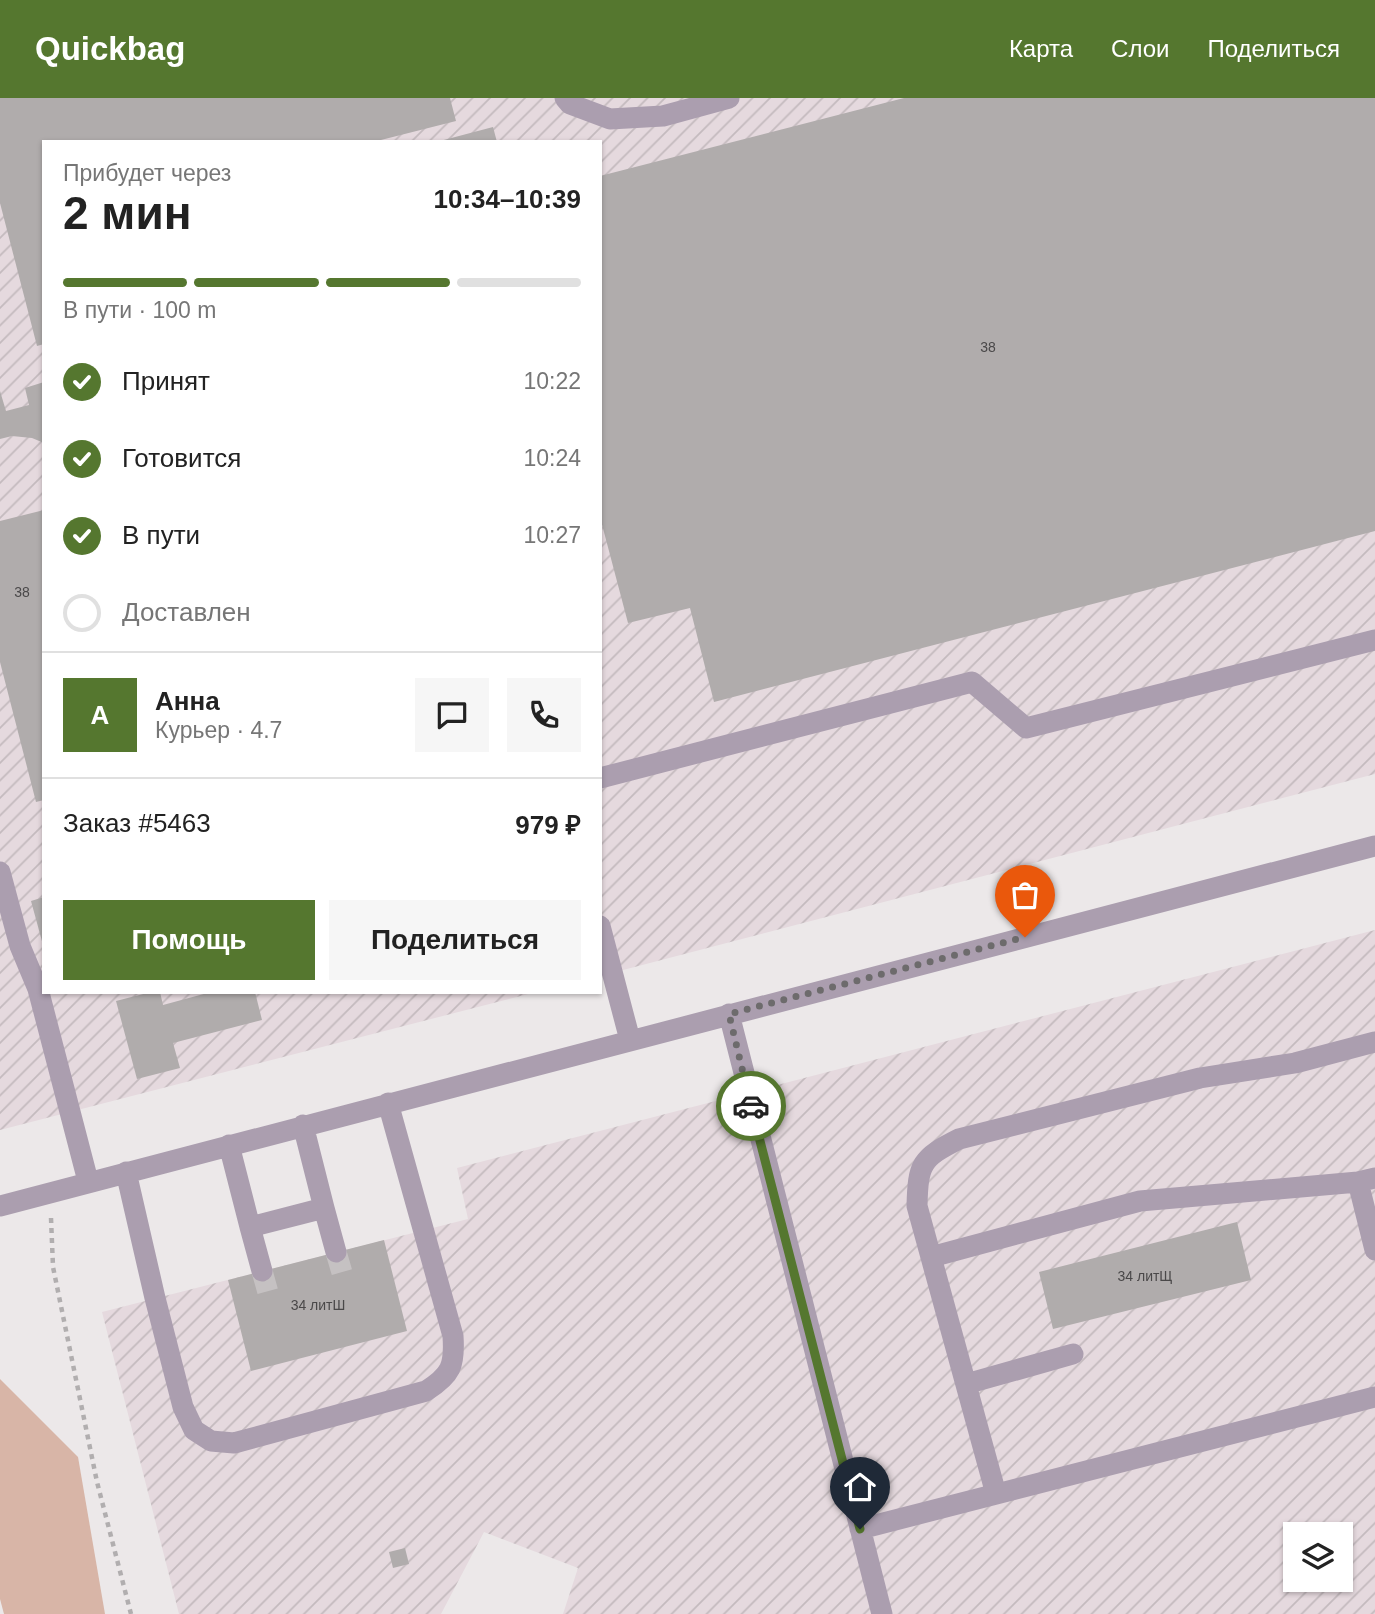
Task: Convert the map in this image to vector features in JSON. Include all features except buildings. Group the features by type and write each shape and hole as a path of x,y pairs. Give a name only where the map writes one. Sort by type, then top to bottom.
{"street":[{"path":"565,98 570,104 610,119 663,116 729,98"},
{"path":"602,777 972,682 1026,728 1375,640"},
{"path":"0,1206 1375,846"},
{"path":"0,872 20,946 38,989 88,1181"},
{"path":"602,934 630,1040"},
{"path":"729,1014 882,1614"},
{"path":"996,1494 917,1206 918,1177 932,1153 959,1139 1200,1078 1295,1063 1375,1042"},
{"path":"126,1172 183,1407 194,1430 211,1441 234,1443 426,1391 445,1379 454,1359 453,1336 388,1103"},
{"path":"303,1125 336,1252"},
{"path":"229,1144 262,1271"},
{"path":"931,1257 1140,1201 1367,1180 1375,1250"},
{"path":"250,1227 324,1208"},
{"path":"966,1384 1073,1354"},
{"path":"860,1529 1375,1397"}],"path":[{"path":"50,1191 52,1267 97,1482 131,1614"}],"shaded area":[{"path":"0,98 1375,98 1375,774 602,975 602,140 42,140 42,994 528,994 0,1130"},
{"path":"1375,930 1375,1614 563,1614 578,1568 484,1532 441,1614 179,1614 102,1312 468,1219 457,1168"},
{"path":"0,1379 78,1457 105,1614 4,1614 0,1599"}],"tunnel":[{"path":"336,1252 343,1276"},
{"path":"262,1271 269,1296"}],"way so far":[{"path":"751,1106 729,1014 1025,937"}],"route":[{"path":"751,1106 860,1529"}]}
